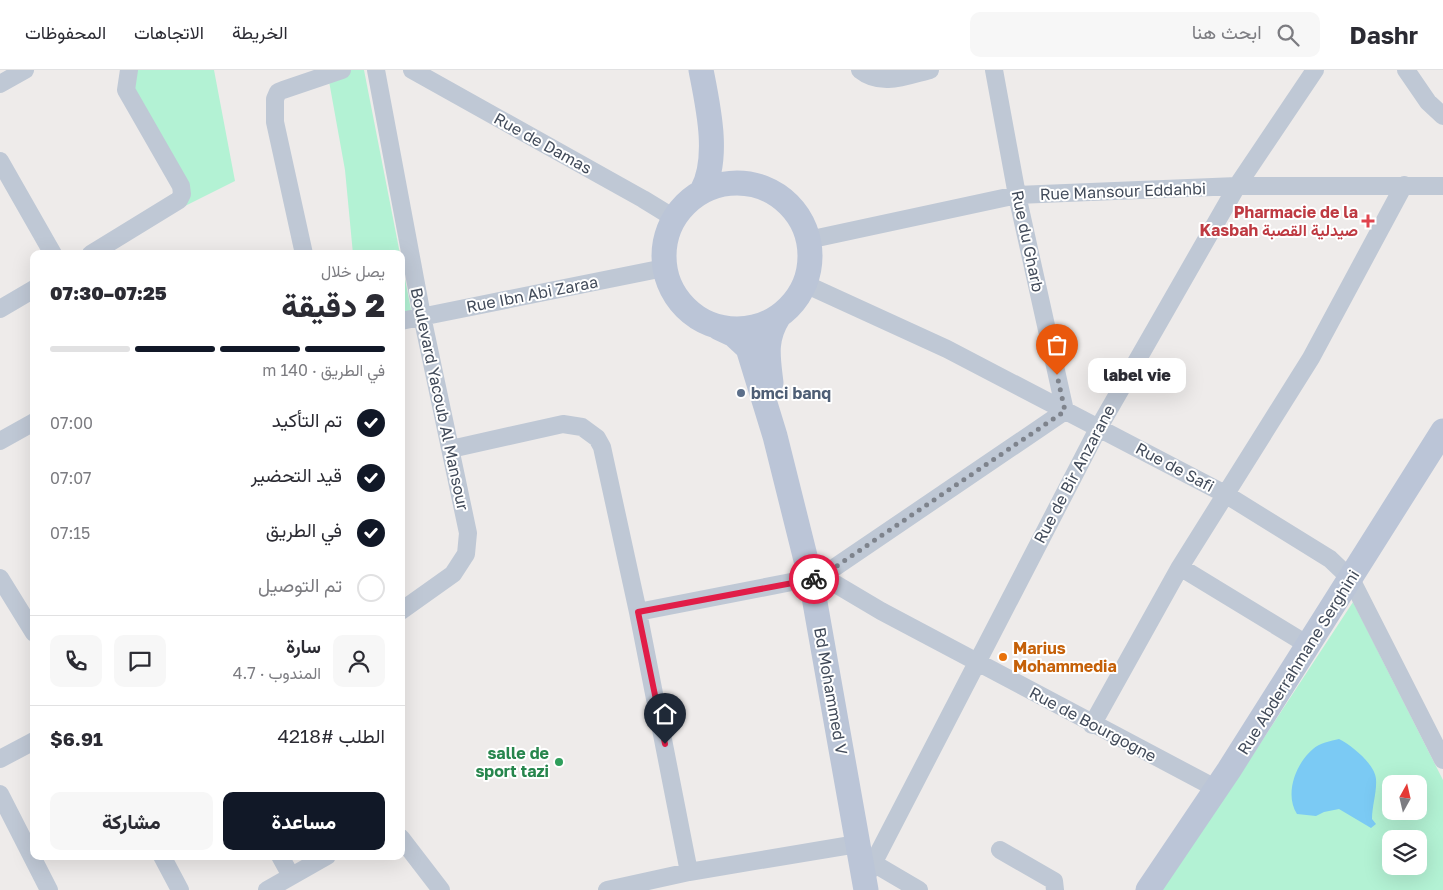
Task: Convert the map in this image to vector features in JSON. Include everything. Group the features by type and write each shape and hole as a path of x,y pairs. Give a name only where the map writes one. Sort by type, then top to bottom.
{"street":[{"path":"0,84 25,70"},
{"path":"98,250 179,200 182,194 181,186 126,90 129,70"},
{"path":"303,250 276,122 275,99 278,92 342,70"},
{"name":"Boulevard Yacoub Al Mansour","path":"376,70 422,316 468,533 466,554 453,574 405,608"},
{"name":"Rue de Damas","path":"412,70 674,218"},
{"path":"701,70 707,102 711,170 702,191"},
{"path":"860,70 870,77 888,80 930,70"},
{"name":"Rue du Gharb","path":"994,70 1017,195 1065,411"},
{"name":"Rue de Bir Anzarane","path":"863,873 1099,427 1237,186 1315,70"},
{"path":"1406,70 1428,102 1443,116"},
{"path":"707,102 732,169 747,184"},
{"path":"0,161 51,250"},
{"path":"724,184 747,184 764,188 780,197 793,209 802,223 808,240 810,262 805,284 794,302 779,316 761,326 740,330 720,328 700,320 682,306 670,289 664,268 664,242 674,218 691,198 702,191 724,184"},
{"path":"1092,725 1180,567 1310,358 1404,185"},
{"name":"Rue Mansour Eddahbi","path":"808,240 1017,195 1237,186 1443,186"},
{"name":"Rue Ibn Abi Zaraa","path":"405,321 664,268"},
{"name":"Rue de Safi","path":"805,284 947,349 1099,427 1225,494 1330,559 1351,579 1443,760"},
{"path":"0,309 30,291"},
{"name":"Bd Mohammed V","path":"775,436 768,344 771,329 779,316"},
{"name":"Bd Mohammed V","path":"720,328 742,341 748,348 816,578 863,873"},
{"path":"638,612 816,578 1065,411"},
{"path":"0,441 30,424"},
{"path":"451,448 563,424 580,425 597,438 602,447 608,470 689,872"},
{"name":"Rue Abderrahmane Serghini","path":"1148,890 1216,789 1351,579 1436,459 1443,432"},
{"path":"1180,567 1308,645"},
{"path":"0,578 30,627"},
{"name":"Rue de Bourgogne","path":"816,578 976,660 1092,725 1216,789"},
{"path":"0,759 30,742"},
{"path":"0,794 30,853"},
{"path":"405,843 442,890"},
{"path":"1000,850 1054,881 1055,890"},
{"path":"34,860 49,890"},
{"path":"164,860 180,890"},
{"path":"282,860 291,876"},
{"path":"267,890 321,860"},
{"path":"607,890 689,872 863,873 919,890"}],"green space":[{"path":"134,70 214,70 235,181 185,206 127,99"},
{"path":"327,70 364,70 399,250 353,250 345,170"},
{"path":"405,279 412,315 405,317"},
{"path":"1353,602 1443,780 1443,890 1157,890 1233,785"}],"water":[{"path":"1339,739 1362,756 1375,773 1376,784 1372,819 1376,824 1371,828 1339,809 1316,816 1297,814 1293,806 1292,788 1297,770 1302,762 1316,747 1325,742"}],"way so far":[{"path":"814,579 822,576 1065,411 1057,375"}],"place":[{"name":"Pharmacie de la Kasbah صيدلية القصبة","path":"1368,221"},
{"name":"label vie","path":"1057,375"},
{"name":"bmci banq","path":"741,393"},
{"name":"Marius Mohammedia","path":"1003,657"},
{"name":"salle de sport tazi","path":"559,762"}],"route":[{"path":"665,744 638,612 814,579"}]}
